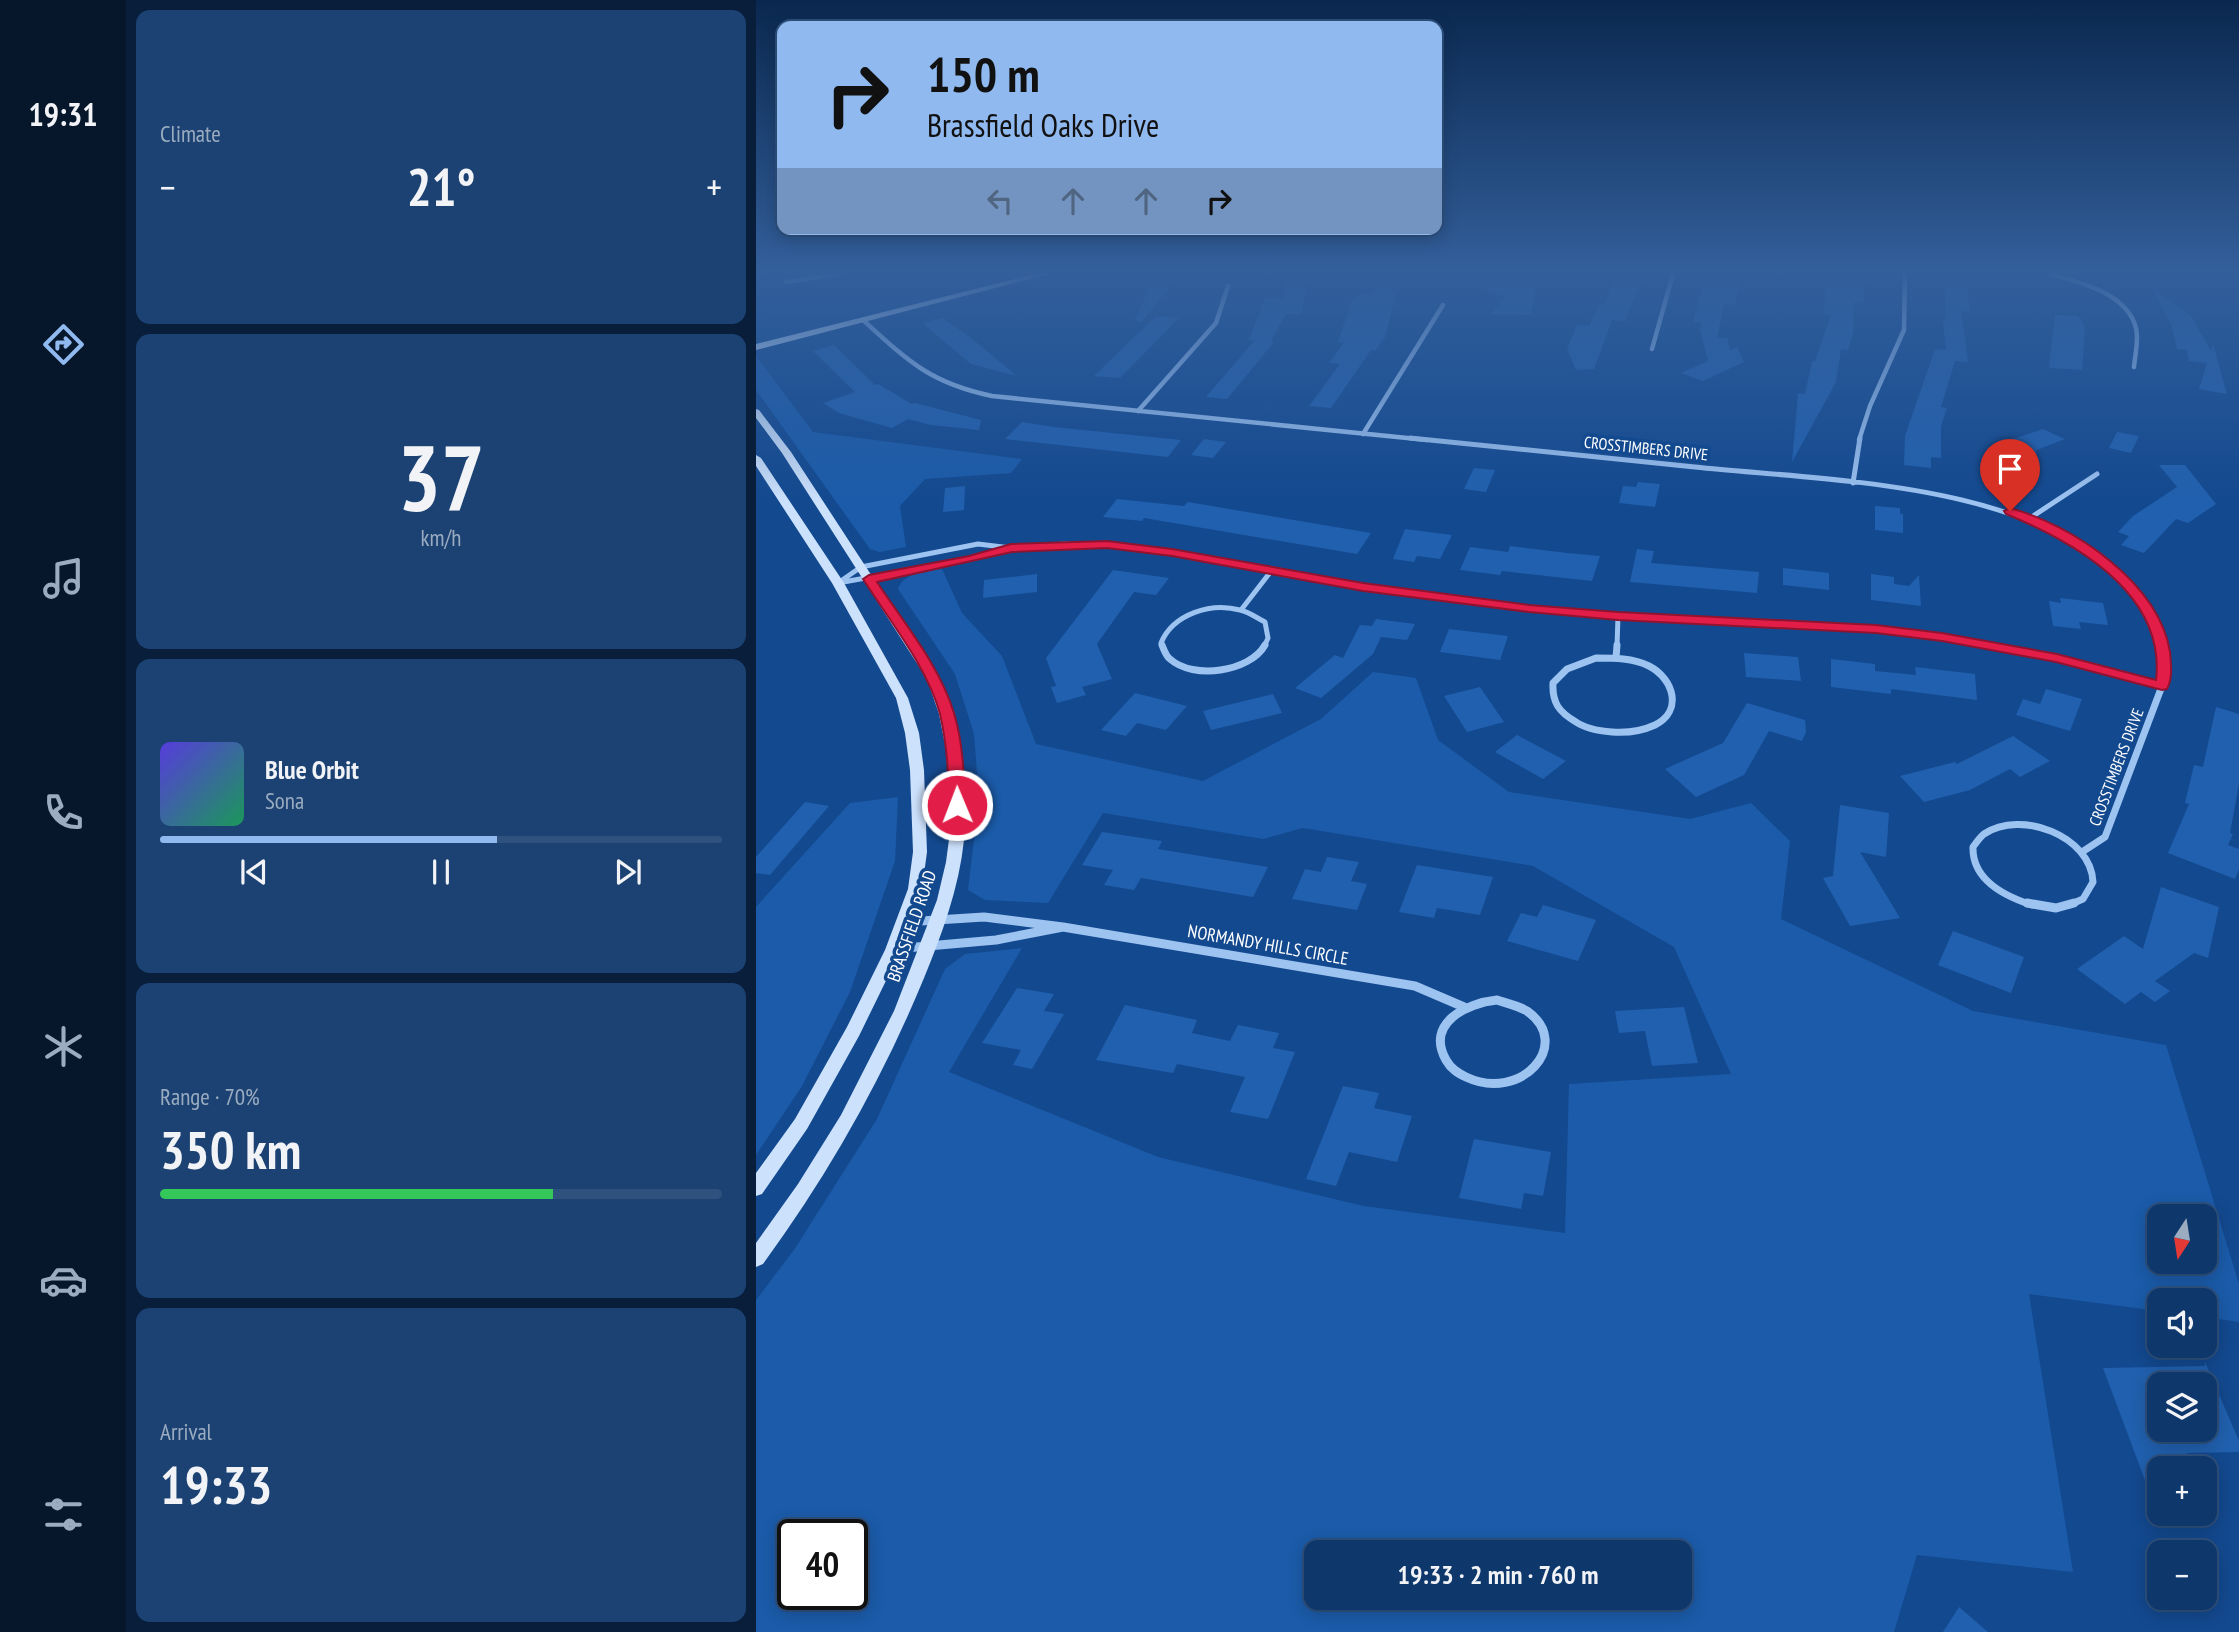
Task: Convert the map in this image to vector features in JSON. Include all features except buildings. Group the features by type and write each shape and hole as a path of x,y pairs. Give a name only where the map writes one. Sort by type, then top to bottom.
{"street":[{"name":"CROSSTIMBERS DRIVE","path":"896,350 920,372 950,388 992,396 1853,483 1942,494 2029,518 2087,550 2118,573 2153,621 2162,645 2165,666 2162,686 2105,837 2082,852"},
{"path":"1138,411 1192,350"},
{"path":"1363,434 1415,350"},
{"path":"1853,483 1857,447 1870,405 1895,350"},
{"path":"2134,367 2135,350"},
{"name":"BRASSFIELD ROAD","path":"756,412 786,452 933,679 947,712 957,763 958,826 950,880 928,947 878,1064 853,1114 812,1179 756,1258"},
{"name":"BRASSFIELD ROAD","path":"756,458 838,583 902,698 912,733 917,771 920,852 915,889 893,950 853,1031 801,1124 756,1188"},
{"path":"2029,518 2097,474"},
{"path":"838,583 865,573 978,544 1011,548 1107,544 1172,552 1443,599 1618,616 1862,628 1942,637 2057,658 2162,686"},
{"path":"838,583 865,573 970,559 1011,548"},
{"path":"1241,610 1272,570"},
{"path":"1218,608 1241,610 1265,622 1270,635 1264,648 1249,660 1227,668 1191,669 1171,662 1161,650 1167,629 1184,617 1218,608"},
{"path":"1616,658 1618,616"},
{"path":"1616,658 1649,666 1671,684 1675,695 1674,706 1667,716 1656,724 1623,733 1591,729 1565,718 1555,706 1551,694 1554,681 1563,671 1578,663 1616,658"},
{"name":"CROSSTIMBERS DRIVE","path":"2018,825 2048,830 2067,839 2082,852 2092,866 2095,879 2091,891 2082,900 2067,906 2049,908 2028,905 1992,888 1976,869 1971,849 1978,837 1990,829 2018,825"},
{"name":"NORMANDY HILLS CIRCLE","path":"905,922 974,916 1019,918 1415,986 1464,1007"},
{"name":"NORMANDY HILLS CIRCLE","path":"893,950 996,940 1063,927"},
{"path":"1497,1000 1514,1003 1528,1010 1539,1021 1546,1034 1546,1048 1541,1062 1530,1073 1516,1081 1498,1085 1480,1084 1464,1078 1451,1068 1443,1056 1441,1042 1443,1028 1452,1016 1464,1007 1480,1001 1497,1000"}],"shaded area":[{"path":"756,356 813,432 1022,459 1011,473 925,479 900,506 906,547 880,552 870,549 756,390"},
{"path":"942,569 962,613 1002,656 1036,744 1203,781 1321,719 1373,672 1416,678 1438,740 1509,792 1690,819 1751,803 1790,841 1781,919 1973,1011 2166,1045 2215,1204 2147,1204 2147,1274 2217,1274 2217,1212 2239,1284 2239,1322 2217,1319 2217,1288 2147,1288 2147,1309 2029,1294 2073,1572 1917,1555 1894,1632 756,1632 756,1300 794,1250 877,1119 945,969 965,954 1022,948 949,1072 1158,1157 1364,1206 1565,1233 1569,1084 1731,1074 1674,947 1533,866 1303,828 1263,839 1103,813 1048,903 985,900 968,890 979,798 974,734 955,674 898,589 905,579"},
{"path":"898,797 895,861 850,992 802,1086 756,1155 756,907 850,803"}],"route":[{"path":"957,805 957,763 947,712 933,679 869,579 1011,548 1107,544 1172,552 1443,599 1618,616 1876,629 1942,637 2057,658 2162,686 2165,666 2162,645 2153,621 2145,606 2118,573 2060,533 2010,511"}]}
